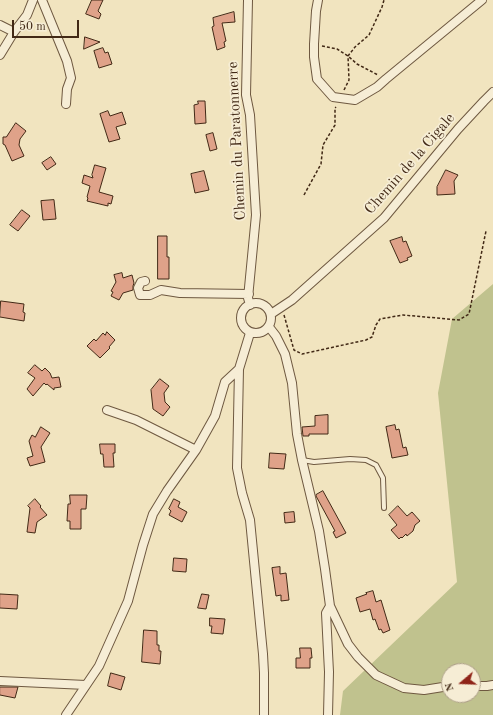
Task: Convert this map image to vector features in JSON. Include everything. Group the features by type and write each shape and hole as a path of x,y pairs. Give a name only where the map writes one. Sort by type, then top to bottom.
{"street":[{"path":"0,55 27,14 33,0"},
{"path":"42,0 67,60 71,78 67,89 66,104"},
{"name":"Chemin du Paratonnerre","path":"248,0 246,94 250,115 256,215 248,298 250,305"},
{"path":"318,0 314,44 317,79 333,97 355,100 377,87 482,0"},
{"path":"0,25 14,32"},
{"name":"Chemin de la Cigale","path":"271,314 292,300 384,218 458,129 493,92"},
{"path":"145,281 141,282 138,288 140,295 150,295 161,290 180,293 249,294"},
{"path":"255,303 265,306 269,309 271,314 272,321 269,327 264,332 257,334 250,333 244,328 241,322 241,315 244,309 255,303"},
{"path":"269,327 276,336 285,354 292,383 297,434 319,531 330,606 348,644 358,657 376,675 404,688 424,690 441,687"},
{"path":"250,333 239,370 237,468 242,494 250,520 263,654 264,715"},
{"path":"66,715 99,666 128,601 153,514 167,491 196,450 215,416 225,382 239,370"},
{"path":"107,410 136,420 196,450"},
{"path":"328,715 329,672 326,613 330,606"},
{"path":"0,681 86,685"},
{"path":"481,686 493,685"}],"lane":[{"path":"302,460 314,462 350,459 366,460 376,465 383,478 384,508"}],"path":[{"path":"342,94 349,80 348,56 355,47 369,35 384,0"},
{"path":"314,44 337,49 357,64 380,76"},
{"path":"304,195 321,164 323,145 335,125 335,108 338,102"},
{"path":"282,307 294,350 302,354 366,340 372,337 376,325 380,319 403,314 459,320 469,314 486,231"}],"green space":[{"path":"493,284 493,715 340,715 343,691 457,582 438,393 452,319"}],"building":[{"path":"92,0 103,0 98,11 101,14 99,19 86,14"},
{"path":"234,12 235,22 222,23 226,41 224,42 225,47 217,50 212,27 214,26 213,18"},
{"path":"85,37 100,42 84,49"},
{"path":"103,48 105,53 108,52 112,64 99,68 94,51"},
{"path":"198,101 205,101 206,123 195,124 194,105 198,104"},
{"path":"108,111 110,116 122,112 126,124 116,127 120,139 109,142 100,114"},
{"path":"16,123 26,131 20,139 19,145 24,156 12,161 5,145 3,144 3,137 6,137"},
{"path":"213,133 217,149 210,151 206,135"},
{"path":"51,157 56,164 47,170 42,163"},
{"path":"95,165 106,168 99,192 113,196 111,204 108,203 108,206 87,201 90,186 82,183 84,175 93,178 92,175"},
{"path":"446,170 458,175 454,181 455,194 437,195 437,187"},
{"path":"204,171 209,190 195,193 191,174"},
{"path":"54,200 56,219 43,220 41,201"},
{"path":"22,210 30,216 18,231 10,225"},
{"path":"158,236 167,236 169,279 158,279"},
{"path":"402,237 403,242 406,241 412,256 407,258 408,260 400,263 390,241"},
{"path":"122,273 123,278 132,275 134,283 133,290 123,293 119,300 111,296 113,292 111,291 116,282 114,275"},
{"path":"1,301 24,304 24,321 0,317"},
{"path":"107,332 115,340 109,347 110,348 100,358 87,346 94,339 96,341 103,333 105,335"},
{"path":"35,365 42,371 45,368 50,373 52,378 59,377 61,387 54,388 54,390 44,383 33,396 27,389 35,378 28,373"},
{"path":"160,379 169,386 164,393 165,402 170,407 163,416 153,409 151,390"},
{"path":"328,415 328,434 309,434 309,436 303,436 302,427 315,426 315,416"},
{"path":"395,425 396,430 399,429 403,448 406,447 408,455 392,458 386,427"},
{"path":"41,427 50,433 41,447 45,462 30,466 27,458 33,456 29,441 32,435 35,437"},
{"path":"100,444 115,444 115,453 113,453 114,467 104,467 103,454 101,454"},
{"path":"270,453 286,454 284,469 269,468"},
{"path":"323,491 346,533 336,538 333,532 335,531 316,496"},
{"path":"70,495 87,495 86,509 81,509 81,529 70,529 70,521 67,521"},
{"path":"35,499 47,515 37,522 35,533 27,532 30,508 28,506"},
{"path":"174,499 180,502 178,507 187,512 182,522 169,515 171,511 169,509"},
{"path":"398,506 407,516 412,512 420,521 415,525 413,531 407,536 406,534 399,539 391,530 397,525 389,515"},
{"path":"294,512 295,522 285,523 284,513"},
{"path":"174,558 187,559 186,572 173,571"},
{"path":"280,567 280,574 286,573 289,600 281,601 281,595 276,596 272,568"},
{"path":"373,591 376,602 381,600 390,630 383,633 381,629 379,630 375,619 373,620 370,609 360,612 356,598"},
{"path":"0,594 18,595 17,609 0,608"},
{"path":"202,594 209,595 206,609 198,608"},
{"path":"210,618 225,619 223,634 211,633 212,626 210,626"},
{"path":"144,630 157,631 157,645 159,645 159,651 161,651 160,664 142,662"},
{"path":"300,648 311,648 312,658 310,658 310,668 296,668 296,658 300,658"},
{"path":"111,673 125,677 121,690 108,686"},
{"path":"0,687 18,687 15,698 0,695"}]}
